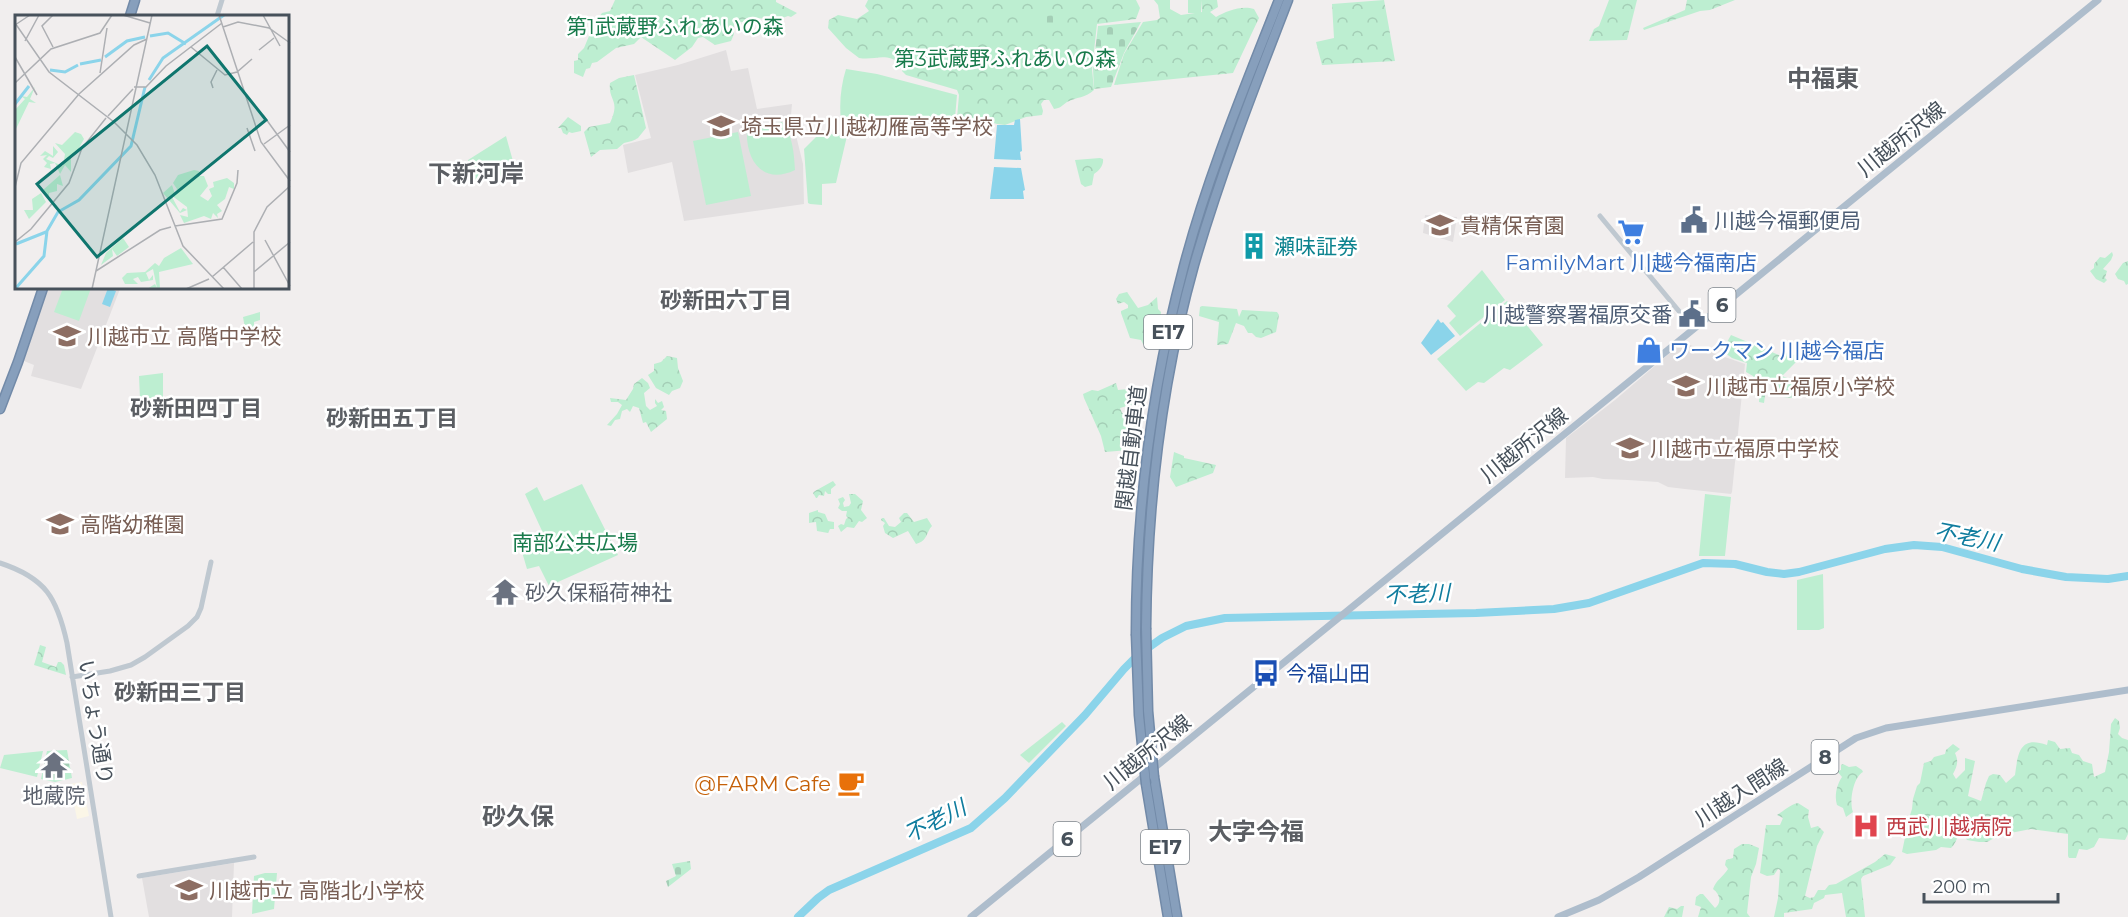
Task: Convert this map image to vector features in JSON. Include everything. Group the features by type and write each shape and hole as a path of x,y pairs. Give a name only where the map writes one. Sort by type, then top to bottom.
{"highway":[{"path":"130,15 135,0"},
{"name":"関越自動車道","path":"1168,917 1146,784 1139,715 1136,634 1143,483 1160,371 1184,264 1207,190 1278,0"},
{"name":"関越自動車道","path":"1177,917 1154,777 1148,711 1146,628 1148,533 1160,424 1180,323 1194,267 1222,176 1288,0"},
{"path":"0,409 42,290"}],"main road":[{"name":"川越所沢線","path":"971,917 2098,0"},
{"name":"川越入間線","path":"1558,917 1618,890 1840,747 1869,732 2128,690"}],"street":[{"path":"217,15 222,0"},
{"path":"1600,216 1693,328"},
{"path":"72,677 106,672 131,664 146,657 188,626 197,617 201,608 211,562"},
{"name":"いちょう通り","path":"0,563 29,574 43,587 54,602 63,626 111,917"},
{"path":"139,876 254,857"}],"shaded area":[{"name":"埼玉県立川越初雁高等学校","path":"726,50 731,71 748,68 757,109 792,104 791,115 803,164 804,204 684,221 672,162 628,173 623,145 651,138 635,75"},
{"name":"貴精保育園","path":"1425,215 1457,217 1453,242 1423,233"},
{"name":"川越市立 高階中学校","path":"46,290 120,290 81,389 31,376 34,365 24,361"},
{"path":"1684,341 1745,364 1731,494 1668,487 1658,482 1593,477 1565,478 1566,438"},
{"path":"82,782 89,816 77,819 70,784"},
{"name":"川越市立 高階北小学校","path":"234,863 232,917 149,917 142,878"}],"green space":[{"name":"第1武蔵野ふれあいの森","path":"615,0 776,0 797,13 777,20 758,18 734,23 734,34 731,41 715,45 703,37 698,38 692,47 675,60 641,37 634,44 616,48 597,62 592,63 590,68 586,69 583,77 574,73 574,61 578,60 578,54 584,48 594,24 602,13 610,11"},
{"name":"第3武蔵野ふれあいの森","path":"868,0 1136,0 1140,8 1136,19 1097,24 1092,69 1094,90 1056,109 1049,100 1044,100 1041,104 1042,115 1026,117 1005,125 985,120 961,121 957,118 959,95 957,90 906,75 902,71 902,65 890,58 859,58 846,48 828,28 829,20 838,15 857,19 869,11 865,6"},
{"name":"第3武蔵野ふれあいの森","path":"1154,0 1170,0 1170,9 1181,15 1202,12 1201,0 1217,0 1218,7 1210,12 1216,17 1234,9 1254,9 1259,18 1233,73 1114,85 1124,54 1143,22 1160,18 1158,5"},
{"path":"1188,0 1201,0 1201,13 1188,13"},
{"path":"1384,0 1395,61 1322,65 1316,42 1334,38 1332,4"},
{"path":"1609,0 1637,0 1627,40 1589,41 1594,29 1599,26"},
{"path":"1687,0 1735,0 1644,30 1643,28 1685,10"},
{"path":"1058,15 1058,27 1035,27 1033,17"},
{"path":"1141,22 1124,53 1111,87 1094,89 1093,69 1098,26"},
{"path":"846,69 877,74 957,95 955,118 841,120 841,94"},
{"path":"634,75 646,128 638,138 624,143 617,149 600,150 591,157 584,132 589,127 610,123 614,105 610,83 619,78"},
{"path":"568,117 581,126 581,131 569,132 567,135 561,128 558,128"},
{"path":"782,122 791,139 795,170 773,175 758,167 753,159 747,140 747,129"},
{"path":"738,132 751,196 706,205 693,141"},
{"path":"820,133 847,136 836,183 822,184 822,205 808,203 804,149"},
{"path":"506,136 516,172 473,183 468,160"},
{"path":"1103,159 1103,163 1094,174 1092,185 1085,187 1081,184 1075,160"},
{"path":"2112,252 2111,260 2103,269 2107,271 2105,278 2107,280 2104,283 2096,279 2090,271 2100,257 2105,258"},
{"path":"2128,261 2128,284 2126,285 2115,274 2123,263"},
{"path":"1482,270 1505,300 1460,336 1449,323 1456,316 1447,306"},
{"path":"62,290 90,290 79,321 54,312"},
{"path":"1127,292 1138,308 1148,305 1157,297 1158,309 1161,312 1157,347 1130,338 1121,313 1128,308 1128,305 1124,302 1118,304 1116,299 1119,294"},
{"path":"1507,301 1543,345 1510,370 1504,368 1484,383 1478,382 1466,391 1437,359"},
{"path":"1202,306 1237,309 1239,317 1242,310 1277,312 1279,315 1276,332 1261,338 1256,337 1248,333 1244,326 1236,323 1228,344 1217,345 1219,322 1199,316"},
{"path":"260,312 260,320 254,322 254,331 246,334 243,317"},
{"path":"1731,335 1781,356 1785,352 1797,354 1800,357 1799,361 1782,376 1793,380 1793,398 1774,396 1775,382 1767,381 1764,403 1759,402 1760,384 1752,382 1753,376 1746,372 1747,363 1725,353 1726,344"},
{"path":"667,356 677,358 683,381 680,388 669,395 656,388 648,375 654,371 654,364 661,362"},
{"path":"163,373 163,398 140,399 139,376"},
{"path":"642,378 650,388 644,393 646,406 650,410 657,406 655,399 658,403 662,401 664,407 661,410 666,411 667,419 651,432 646,422 643,423 639,408 633,406 630,412 627,409 622,411 620,419 615,420 611,426 607,425 622,405 618,402 611,402 610,398 626,400 634,384"},
{"path":"1116,383 1118,390 1139,388 1145,391 1144,399 1120,408 1122,413 1143,417 1138,452 1129,450 1105,452 1101,436 1084,398 1083,394 1092,390 1098,391"},
{"path":"1174,452 1184,458 1216,465 1213,473 1176,487 1170,477"},
{"path":"833,481 836,485 831,489 831,494 825,491 824,496 819,495 816,498 813,493 815,491"},
{"name":"南部公共広場","path":"582,484 618,555 549,586 539,566 527,569 520,545 543,533 525,494 537,487 544,501"},
{"path":"849,494 855,494 863,501 861,510 867,518 862,522 859,521 854,528 847,527 841,532 838,526 844,525 848,518 847,511 838,508 840,504 838,499 843,497 844,507 849,506 851,503"},
{"path":"1705,494 1731,497 1725,556 1699,556"},
{"path":"818,510 825,514 828,521 834,522 834,529 830,529 828,533 817,531 816,522 809,523 809,513"},
{"path":"907,513 914,522 927,518 932,526 920,543 916,544 908,531 893,538 885,533 883,526 885,523 881,520 882,518 889,526 895,527 901,522 899,518"},
{"path":"1823,574 1824,628 1797,630 1797,580"},
{"path":"40,645 46,647 42,662 56,667 58,662 61,662 66,675 34,665"},
{"path":"2115,718 2119,721 2118,734 2128,740 2128,834 2125,840 2099,838 2094,847 2087,850 2079,849 2076,858 2069,858 2068,834 2031,829 2000,835 1987,842 1967,840 1963,834 1951,848 1941,847 1936,850 1907,854 1902,852 1913,799 1920,783 1924,763 1945,754 1953,744 1960,749 1955,753 1957,764 1953,774 1956,779 1965,770 1965,758 1975,761 1968,796 1981,801 1989,776 2000,775 2006,783 2015,775 2017,760 2022,748 2031,743 2047,745 2048,740 2055,742 2060,749 2070,748 2072,753 2079,755 2083,761 2092,764 2094,777 2105,772 2111,724"},
{"path":"1062,722 1066,726 1029,763 1020,755"},
{"path":"67,750 72,778 55,782 41,779 47,751"},
{"path":"43,751 37,777 0,768 4,755"},
{"path":"1843,764 1849,767 1856,766 1863,772 1857,779 1853,790 1851,803 1853,812 1846,817 1843,808 1837,805 1836,798 1837,787 1842,777 1837,771 1841,770"},
{"path":"1798,803 1809,810 1811,828 1818,826 1824,832 1817,846 1805,896 1814,897 1818,890 1825,890 1829,885 1836,884 1885,854 1896,857 1890,865 1863,876 1861,879 1865,917 1846,917 1842,893 1825,895 1824,898 1814,903 1812,909 1784,913 1784,917 1774,917 1780,870 1778,869 1774,875 1767,876 1760,873 1766,825 1780,825 1783,818 1777,815"},
{"path":"1742,844 1759,848 1751,877 1747,913 1750,917 1698,917 1701,907 1695,905 1696,897 1703,894 1715,908 1719,904 1717,893 1713,889 1728,869 1725,865 1726,860 1733,858 1734,849"},
{"path":"690,861 691,869 668,887 666,881 676,876 672,864"},
{"path":"277,873 274,909 252,914 254,876"},
{"path":"1684,906 1682,917 1664,917 1669,907 1677,909"}],"water":[{"path":"1020,119 1021,160 994,159 997,125 1014,125 1015,120"},
{"path":"994,167 1021,168 1025,190 1023,191 1024,199 990,199"},
{"path":"107,290 116,291 110,307 102,304"},
{"path":"1438,319 1455,336 1431,355 1421,343"}],"waterway":[{"name":"不老川","path":"798,917 829,890 971,828 1005,798 1085,715 1138,655 1162,638 1186,626 1225,618 1476,613 1554,609 1589,603 1703,563 1735,564 1784,574 1885,549 1914,545 1942,547 2022,569 2066,577 2108,579 2128,576"}],"place":[{"name":"埼玉県立川越初雁高等学校","path":"721,126"},
{"name":"川越今福郵便局","path":"1694,220"},
{"name":"貴精保育園","path":"1440,225"},
{"name":"FamilyMart 川越今福南店","path":"1631,232"},
{"name":"瀬味証券","path":"1254,246"},
{"name":"川越警察署福原交番","path":"1692,314"},
{"name":"川越市立 高階中学校","path":"67,336"},
{"name":"ワークマン 川越今福店","path":"1649,350"},
{"name":"川越市立福原小学校","path":"1686,386"},
{"name":"川越市立福原中学校","path":"1630,448"},
{"name":"高階幼稚園","path":"60,524"},
{"name":"砂久保稲荷神社","path":"505,592"},
{"name":"今福山田","path":"1266,673"},
{"name":"地蔵院","path":"54,765"},
{"name":"@FARM Cafe","path":"851,783"},
{"name":"西武川越病院","path":"1866,826"},
{"name":"川越市立 高階北小学校","path":"189,890"}],"district":[{"name":"中福東","path":"1823,78"},
{"name":"下新河岸","path":"476,173"},
{"name":"砂新田六丁目","path":"726,300"},
{"name":"砂新田四丁目","path":"196,408"},
{"name":"砂新田五丁目","path":"392,418"},
{"name":"砂新田三丁目","path":"180,692"},
{"name":"砂久保","path":"518,816"},
{"name":"大字今福","path":"1256,831"}]}
